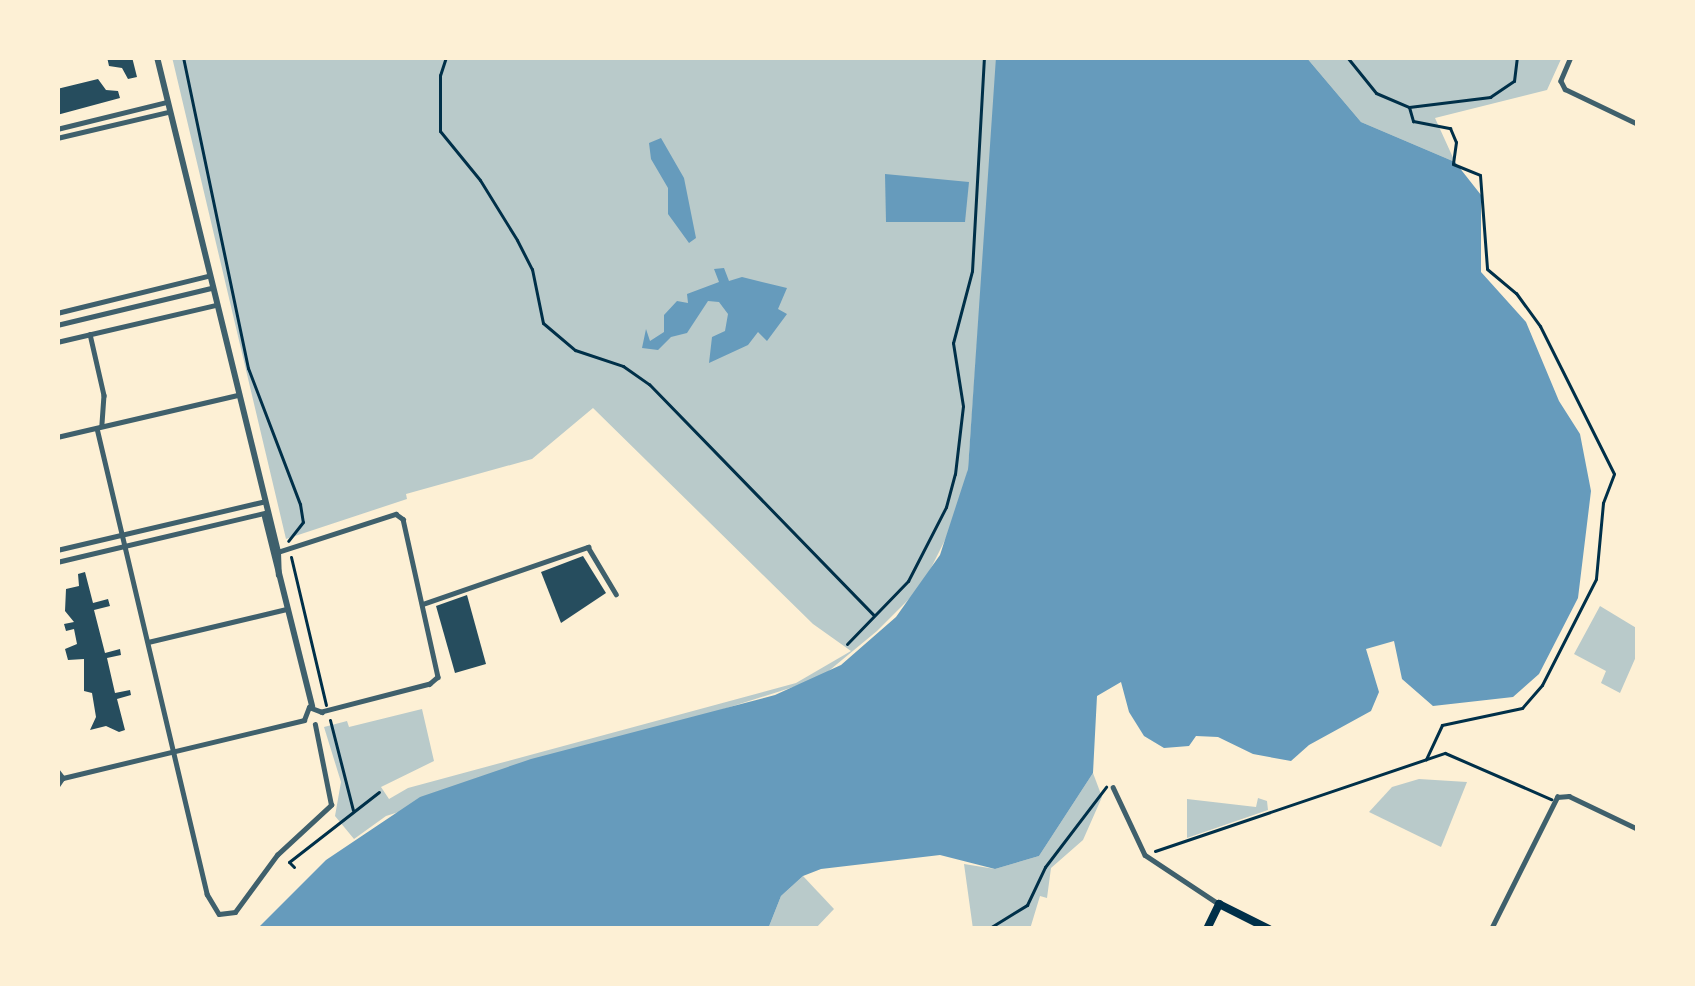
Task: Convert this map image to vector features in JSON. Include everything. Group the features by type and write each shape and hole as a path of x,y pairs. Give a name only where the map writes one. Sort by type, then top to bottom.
{"main road":[{"path":"1208,929 1219,904 1269,929"}],"street":[{"path":"157,57 312,706 304,720"},
{"path":"1571,57 1561,81 1565,89 1638,124"},
{"path":"57,129 167,102"},
{"path":"57,138 169,112"},
{"path":"57,314 208,276"},
{"path":"57,325 211,288"},
{"path":"57,342 216,305"},
{"path":"83,307 86,318"},
{"path":"90,334 104,395 100,427 122,535 207,894 217,913 228,915 282,849 331,806 315,725 322,712 436,680 439,670 403,519 396,514 278,552"},
{"path":"57,437 237,395"},
{"path":"57,550 262,502"},
{"path":"57,562 265,514"},
{"path":"265,514 278,552 279,575"},
{"path":"423,604 588,547 616,594"},
{"path":"148,642 287,610"},
{"path":"312,706 322,712"},
{"path":"57,787 63,778 304,720 315,725"},
{"path":"58,769 63,778"},
{"path":"1113,787 1145,855 1219,904"},
{"path":"1491,929 1555,798 1569,796 1638,829"}],"path":[{"path":"183,57 248,368 300,504 303,522 288,535 288,542"},
{"path":"446,57 440,75 440,131 480,180 518,240 532,269 543,323 575,350 623,366 649,384 874,615"},
{"path":"847,644 899,595 921,559 946,507 958,460 964,406 952,344 970,286 983,57"},
{"path":"1346,57 1376,93 1409,107 1490,97 1514,81 1517,57"},
{"path":"1409,107 1408,116 1416,122 1450,128 1456,142 1453,164 1480,175 1486,220 1483,260 1491,275 1528,308 1614,474 1604,503 1600,560 1590,596 1542,686 1522,708 1442,725 1426,759"},
{"path":"291,556 325,700"},
{"path":"330,718 353,810"},
{"path":"1145,855 1426,759 1458,755 1555,798"},
{"path":"988,929 1027,905 1046,867 1097,793 1113,787"},
{"path":"294,868 290,862 379,792"}],"shaded area":[{"path":"172,57 998,57 968,469 957,516 922,586 877,631 825,674 809,682 386,816 354,839 335,816 341,782 324,727 347,721 349,727 422,709 434,761 381,787 389,799 408,788 796,683 851,651 813,624 593,408 532,459 406,494 407,499 286,539"},
{"path":"1306,57 1562,57 1547,90 1435,118 1455,162 1361,122"},
{"path":"1600,606 1638,629 1638,652 1620,693 1601,683 1606,671 1574,654"},
{"path":"1093,773 1102,797 1083,840 1051,868 1047,898 1040,896 1030,929 973,929 964,864 995,869 1039,856"},
{"path":"1419,779 1467,782 1441,847 1369,812 1392,787"},
{"path":"1258,798 1267,801 1268,810 1187,838 1187,799 1256,807"},
{"path":"803,876 834,909 815,929 768,929 781,896"}],"water":[{"path":"996,57 1306,57 1361,122 1455,162 1481,195 1481,272 1526,322 1559,401 1580,434 1591,491 1578,598 1539,674 1513,697 1433,706 1402,679 1394,641 1366,649 1379,692 1371,711 1309,745 1291,761 1253,754 1218,737 1196,736 1189,746 1164,748 1144,736 1129,712 1121,682 1097,696 1093,773 1039,856 995,869 940,855 821,869 803,876 781,896 768,929 257,929 326,860 420,797 531,759 775,695 841,665 896,617 940,555 968,469"},
{"path":"661,138 684,178 696,238 689,243 668,214 668,188 651,159 649,143"},
{"path":"885,174 969,182 965,222 886,222"},
{"path":"724,268 729,281 742,277 787,288 778,309 787,314 767,341 758,332 748,345 709,363 712,337 725,331 728,314 719,302 708,301 687,333 671,337 658,350 642,348 646,329 650,341 664,332 664,315 677,301 688,303 687,294 719,282 714,269"}],"building":[{"path":"107,57 132,57 137,77 128,79 122,68 109,66"},
{"path":"98,79 106,90 118,91 120,98 57,115 57,89"},
{"path":"583,556 606,593 561,623 541,572"},
{"path":"85,572 93,603 108,599 110,606 94,610 105,653 120,649 121,655 107,658 115,693 130,690 131,695 117,699 125,730 119,732 106,726 90,730 96,717 92,693 84,691 84,659 68,660 65,649 77,644 74,629 66,631 64,624 74,622 65,611 66,589 79,586 78,574"},
{"path":"467,595 486,664 455,673 436,606"}]}
